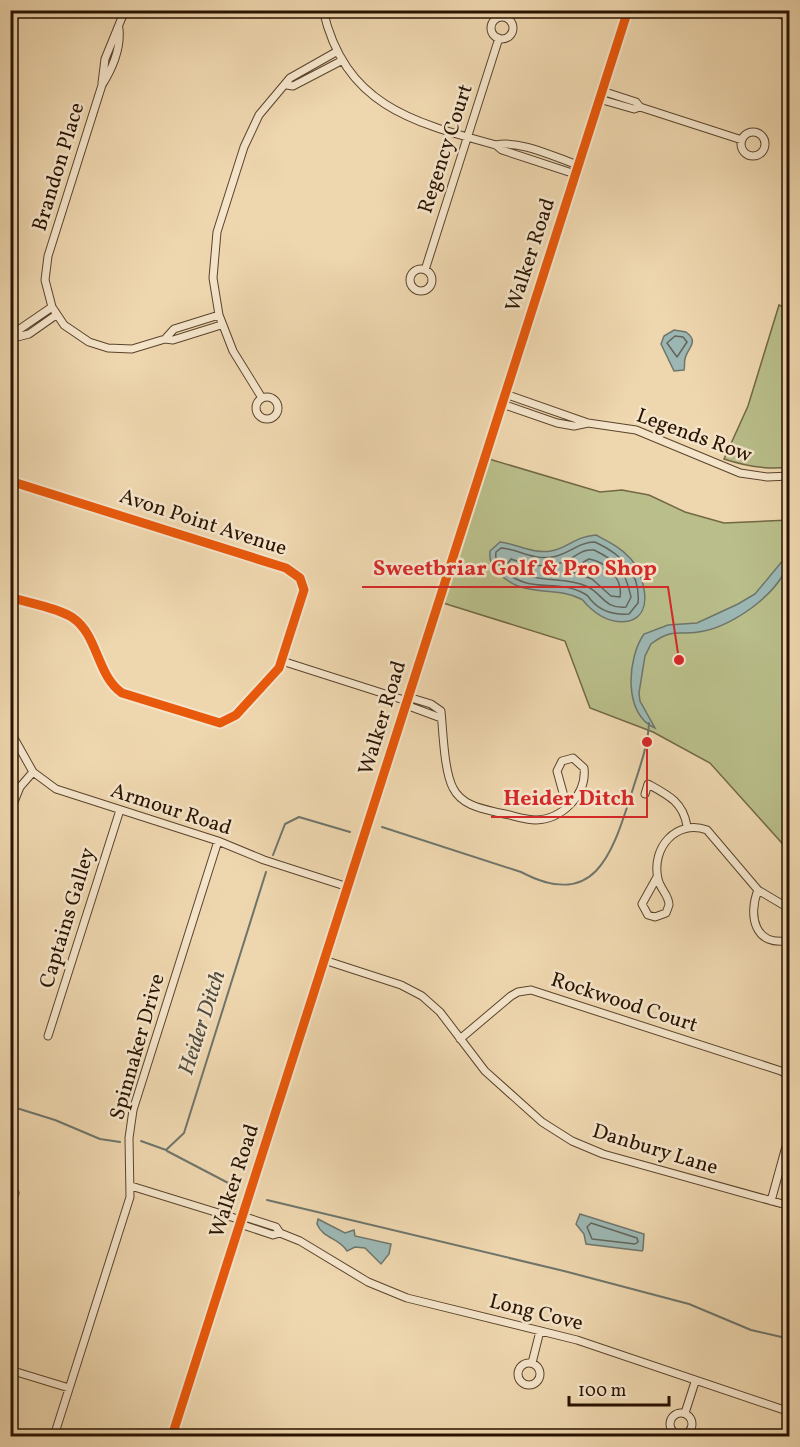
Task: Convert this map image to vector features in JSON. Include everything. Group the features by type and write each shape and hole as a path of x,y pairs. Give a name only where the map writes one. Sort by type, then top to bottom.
{"street":[{"name":"Brandon Place","path":"125,10 105,59 102,86 48,256 45,280 52,307 56,315 73,333 100,346 132,348 165,339 173,340 221,325"},
{"path":"323,10 341,61 358,84 386,107 408,118 496,145 502,150 575,174"},
{"name":"Walker Road","path":"172,1437 628,10"},
{"path":"769,10 789,18"},
{"name":"Regency Court","path":"425,270 499,38"},
{"path":"262,398 233,351 221,325 213,262 221,217 253,125 265,106 287,85 290,78 336,52"},
{"path":"287,85 293,86 341,61"},
{"path":"601,95 636,102 640,107 742,140"},
{"path":"496,145 505,143 519,146 579,165"},
{"path":"11,339 14,333 52,307"},
{"path":"11,339 29,334 56,315"},
{"name":"Brandon Place","path":"165,339 174,329 219,315"},
{"name":"Legends Row","path":"505,394 588,423 636,430 740,473 766,477 789,477"},
{"name":"Legends Row","path":"502,404 557,423 574,426 588,423"},
{"name":"Avon Point Avenue","path":"10,481 290,570 300,578 303,591 282,661"},
{"path":"10,597 73,618 83,629 111,683 122,693 213,722 226,722 236,715 276,672 282,661 407,701 436,707 441,711 453,789 461,799 486,810 536,820 559,814 567,807 581,788 585,772 583,765 573,758 562,761 557,771 567,807"},
{"name":"Armour Road","path":"10,730 33,772 56,789 218,841 264,860 348,887"},
{"path":"10,812 20,787 33,772"},
{"path":"645,794 648,784 672,797 682,807 687,826"},
{"name":"Captains Galley","path":"48,1036 120,810"},
{"path":"657,877 669,905 666,913 655,917 645,912 642,904 657,877 658,861 667,841 675,831 687,826 707,830 758,890 789,909"},
{"name":"Spinnaker Drive","path":"54,1437 131,1186 129,1138 133,1110 218,841"},
{"path":"758,890 752,905 752,917 756,926 761,933 773,940 789,940"},
{"name":"Danbury Lane","path":"324,960 416,992 440,1012 485,1071 542,1122 572,1141 603,1154 789,1206"},
{"name":"Rockwood Court","path":"460,1040 511,996 518,992 531,990 781,1071 789,1076"},
{"path":"771,1201 789,1132"},
{"name":"Long Cove","path":"131,1186 241,1220 276,1227 280,1233 300,1241 368,1282 407,1298 612,1350 695,1382 789,1412"},
{"path":"10,1208 15,1193"},
{"path":"532,1363 540,1330"},
{"path":"10,1370 69,1388"},
{"path":"685,1413 695,1382"}],"green space":[{"path":"779,305 789,309 789,467 756,467 740,464 724,459 748,406"},
{"path":"489,459 600,492 622,490 649,495 685,512 724,523 789,520 791,589 785,646 790,667 789,851 710,763 653,732 590,708 565,641 443,603"}],"water":[{"path":"674,330 686,332 692,339 686,355 684,370 674,371 661,344 664,336"},
{"path":"596,535 626,554 635,564 643,582 645,602 637,617 629,621 617,621 601,616 582,599 571,595 529,589 509,582 491,561 490,551 500,542 544,552 557,550 582,538"},
{"path":"789,553 787,566 780,579 771,591 745,613 717,627 696,633 666,635 651,644 645,656 639,693 640,701 655,728 645,721 637,711 631,685 634,657 644,634 668,625 697,623 738,604 755,594"},
{"path":"580,1214 644,1234 642,1251 586,1244 584,1234 576,1224"},
{"path":"318,1219 345,1233 354,1230 355,1236 391,1244 389,1254 381,1264 365,1248 355,1247 347,1251 340,1243 323,1233 317,1224"}],"waterway":[{"name":"Heider Ditch","path":"382,827 546,882 567,885 583,880 597,870 616,837 642,759 649,723"},
{"name":"Heider Ditch","path":"273,855 285,824 299,817 350,832"},
{"name":"Heider Ditch","path":"141,1141 166,1150 184,1133 266,872"},
{"name":"Heider Ditch","path":"10,1106 55,1120 100,1139 120,1142"},
{"path":"167,1151 234,1186"},
{"path":"267,1200 564,1271 689,1304 751,1330 790,1339"}],"cycle path":[{"path":"172,1436 628,10"},
{"path":"10,481 286,568 300,578 304,590 279,668 236,715 220,723 122,693 107,676 88,634 73,618 67,614 10,597"}],"place":[{"name":"Sweetbriar Golf & Pro Shop","path":"679,660"},
{"name":"Heider Ditch","path":"647,742"}]}
